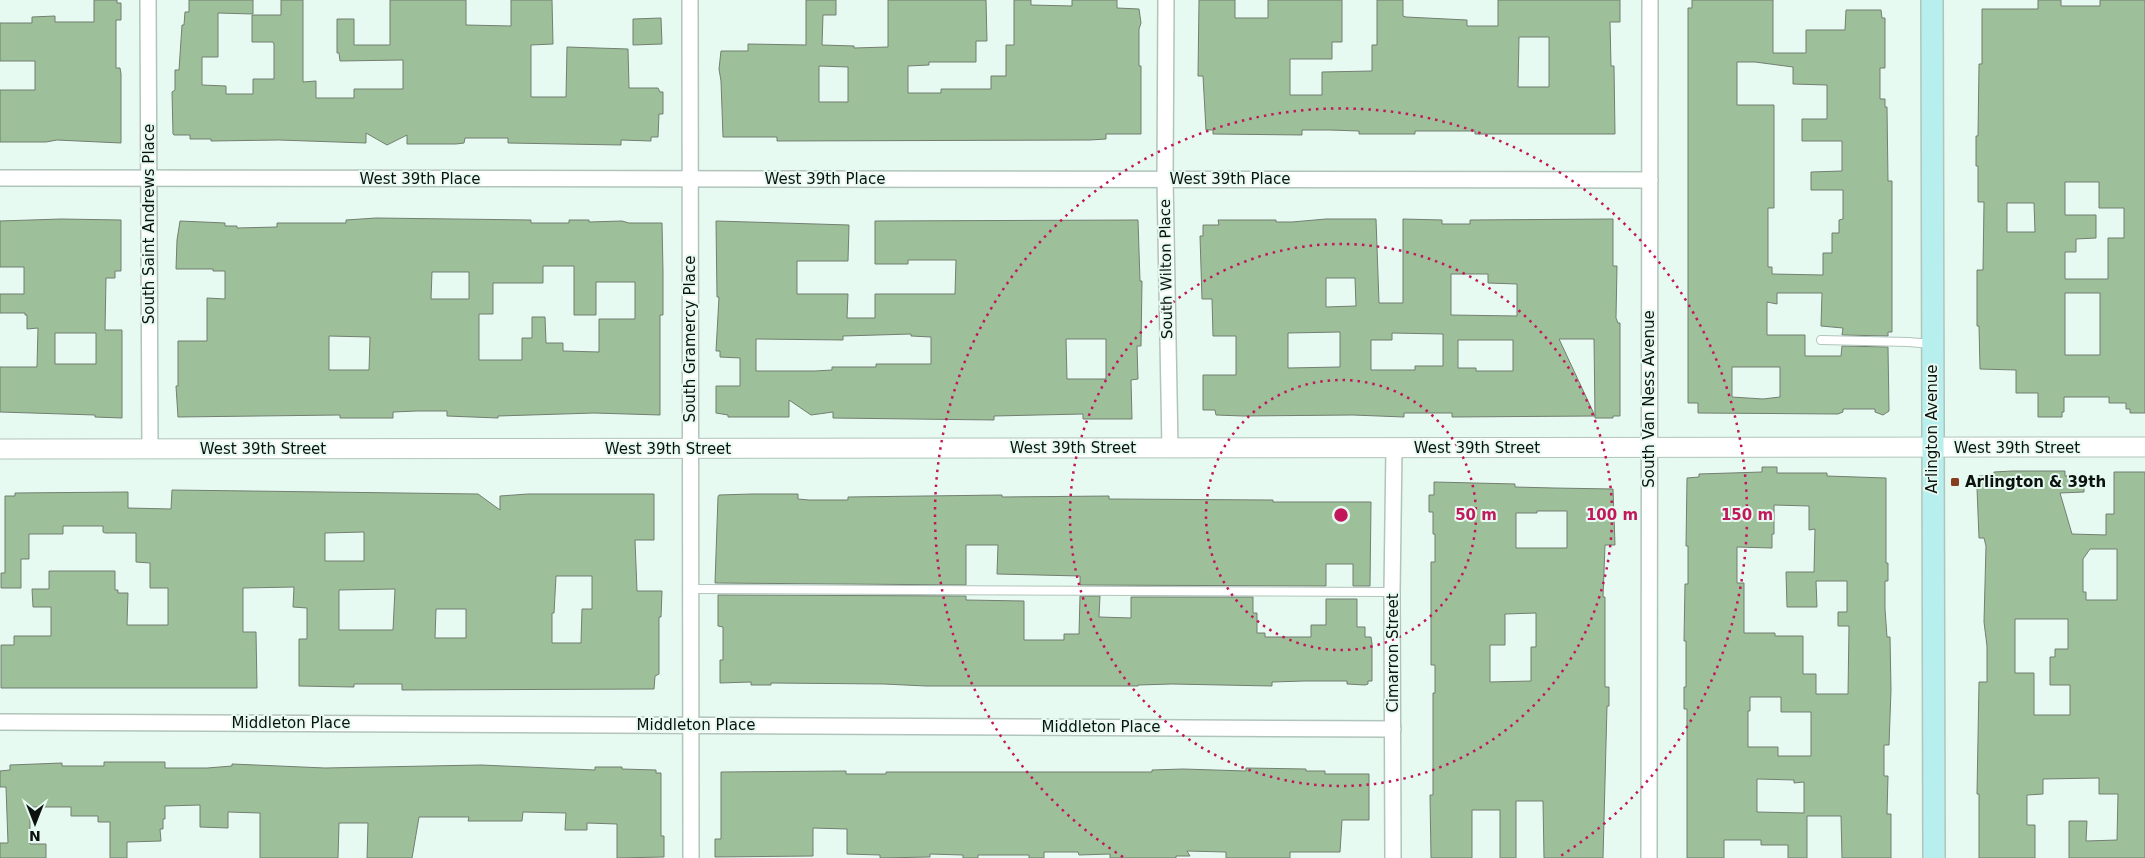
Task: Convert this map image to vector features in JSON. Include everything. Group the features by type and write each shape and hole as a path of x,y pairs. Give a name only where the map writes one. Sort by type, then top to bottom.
{"main road":[{"name":"Arlington Avenue","path":"1932,0 1934,858"}],"street":[{"name":"South Saint Andrews Place","path":"148,0 150,449"},
{"name":"South Gramercy Place","path":"690,0 691,858"},
{"name":"South Wilton Place","path":"1166,0 1165,179 1170,448"},
{"name":"South Van Ness Avenue","path":"1649,858 1650,0"},
{"name":"West 39th Place","path":"0,178 1650,180"},
{"name":"West 39th Street","path":"0,449 2145,447"},
{"name":"Cimarron Street","path":"1394,448 1392,592 1394,858"},
{"name":"Middleton Place","path":"0,722 1393,729"}],"lane":[{"path":"1821,340 1932,344"},
{"path":"690,589 1392,592"}],"building":[{"path":"94,0 117,0 117,3 121,3 121,20 116,20 116,68 120,68 121,74 121,143 57,140 46,142 0,142 0,90 35,90 35,61 0,61 0,23 32,23 32,17 55,16 55,22 94,22"},
{"path":"189,0 253,0 253,14 218,13 218,57 202,57 202,85 226,86 226,94 253,94 253,79 274,79 274,44 273,42 252,42 252,15 281,15 281,0 303,0 303,82 316,81 316,98 354,98 354,89 403,89 403,60 340,61 339,53 337,53 337,19 354,19 354,45 390,45 390,0 466,0 466,25 511,26 511,0 552,0 553,44 531,45 531,97 566,97 567,47 628,49 629,88 658,88 660,92 663,92 663,114 659,114 658,137 651,137 651,141 621,140 621,145 508,143 508,138 465,138 464,143 456,144 407,144 407,135 387,145 366,133 366,143 279,140 211,141 211,139 190,139 190,135 174,135 172,92 175,90 175,70 179,70 182,25 184,25 185,12 189,12"},
{"path":"806,0 836,0 836,15 823,15 822,45 854,46 854,48 888,47 888,0 986,0 987,41 976,41 976,62 929,62 929,65 908,66 908,93 941,93 941,89 991,89 991,76 1006,76 1006,45 1014,45 1014,0 1031,0 1031,5 1072,6 1072,0 1117,0 1117,8 1139,9 1141,23 1139,29 1139,66 1141,66 1141,134 1106,134 1106,139 1090,140 777,141 777,137 723,137 719,69 721,51 748,51 748,44 806,45","holes":["819,66 848,67 848,102 819,102"]},
{"path":"1199,0 1235,0 1235,18 1268,18 1268,0 1342,0 1342,42 1332,42 1332,59 1290,59 1290,95 1322,95 1322,72 1372,71 1372,45 1377,45 1377,0 1403,0 1403,16 1406,17 1467,20 1467,26 1498,26 1498,0 1620,0 1620,22 1610,22 1611,66 1614,66 1615,134 1475,134 1475,131 1415,131 1415,134 1359,134 1359,131 1302,130 1302,135 1213,134 1213,130 1206,130 1203,76 1198,76","holes":["1519,37 1549,37 1549,87 1518,87"]},
{"path":"1692,0 1773,0 1773,53 1806,53 1806,30 1845,30 1846,10 1881,10 1882,18 1885,18 1885,68 1880,68 1880,99 1885,99 1885,107 1887,107 1888,181 1892,181 1892,332 1888,332 1888,336 1842,335 1843,328 1821,326 1822,293 1777,293 1777,304 1767,302 1767,335 1805,335 1805,356 1841,356 1842,346 1888,347 1889,411 1883,415 1875,412 1875,409 1843,409 1843,412 1838,414 1698,413 1698,403 1688,403 1688,8 1692,8","holes":["1737,62 1755,62 1793,67 1793,84 1827,85 1827,119 1802,119 1802,141 1842,141 1842,171 1811,172 1811,190 1843,190 1843,219 1839,220 1839,233 1832,233 1832,253 1823,253 1823,275 1772,274 1772,267 1768,267 1768,208 1774,208 1774,105 1737,105","1732,367 1780,367 1780,397 1763,399 1732,397"]},
{"path":"2038,0 2061,0 2061,6 2100,6 2100,0 2145,0 2145,413 2130,413 2130,409 2126,409 2126,403 2109,403 2109,397 2064,397 2062,417 2038,417 2038,393 2016,393 2016,370 1980,369 1979,326 1977,326 1977,270 1983,270 1984,202 1978,202 1976,136 1978,136 1979,64 1982,64 1982,9 2038,9","holes":["2065,182 2099,182 2099,208 2124,208 2124,238 2108,238 2108,279 2065,279 2065,252 2076,252 2076,239 2096,238 2096,215 2065,215","2007,203 2034,203 2035,232 2007,232","2065,293 2100,293 2100,355 2065,355"]},
{"path":"661,18 662,44 633,45 633,19"},
{"path":"376,218 531,220 531,223 569,223 569,220 589,220 589,222 662,223 663,315 660,315 660,415 594,413 498,416 498,418 447,416 447,411 417,411 393,412 393,418 340,418 340,415 178,417 176,386 178,386 178,341 207,341 207,298 225,299 225,271 213,271 213,269 176,269 180,221 225,223 225,226 237,226 237,228 277,227 277,223 346,223 346,220","holes":["543,266 574,266 574,315 596,315 596,282 635,282 635,319 599,319 599,352 563,351 563,343 546,343 545,317 532,317 532,338 522,338 522,360 479,360 479,314 493,314 493,283 543,283","432,272 469,272 469,299 431,299","329,336 370,337 369,370 329,370"]},
{"path":"1326,219 1376,219 1379,303 1403,303 1403,219 1442,220 1442,224 1470,224 1470,220 1613,219 1613,266 1617,266 1616,318 1618,323 1620,323 1620,416 1613,416 1613,418 1595,418 1595,416 1452,417 1452,413 1404,413 1404,417 1353,415 1243,416 1216,415 1215,410 1203,410 1203,375 1236,375 1236,336 1213,336 1212,299 1202,299 1200,236 1203,236 1203,225 1219,225 1218,220 1276,220 1276,222","holes":["1451,274 1488,274 1488,283 1517,284 1517,316 1451,315","1326,278 1355,278 1356,306 1326,307","1340,332 1340,367 1288,368 1288,333","1392,333 1443,334 1443,366 1415,366 1415,370 1371,370 1371,340 1392,340","1559,339 1594,339 1595,416","1458,340 1513,340 1513,371 1476,371 1476,368 1458,368"]},
{"path":"121,220 121,271 115,271 115,278 106,278 105,330 122,330 122,418 95,417 95,415 0,412 0,367 37,367 38,328 27,329 27,315 25,313 0,313 0,294 24,294 24,267 0,267 0,221","holes":["55,333 96,333 96,364 55,364"]},
{"path":"1138,220 1140,281 1142,281 1141,346 1137,346 1138,379 1131,380 1132,419 1083,419 1083,414 994,416 994,420 833,418 833,412 811,415 789,400 789,417 728,417 728,415 716,413 716,386 740,386 740,358 720,357 720,351 716,351 719,297 717,297 716,221 849,225 848,261 797,261 797,294 848,294 847,318 875,318 875,294 955,294 956,260 908,260 908,264 875,264 875,221","holes":["911,334 911,336 931,337 931,364 876,364 876,367 832,367 832,370 815,371 756,371 756,339 843,340 843,336","1066,339 1106,339 1106,379 1067,379"]},
{"path":"1762,467 1777,467 1777,473 1827,473 1827,476 1886,478 1886,563 1888,563 1888,581 1885,581 1885,609 1887,637 1890,637 1891,690 1889,745 1884,745 1884,776 1888,776 1887,814 1891,814 1891,858 1842,858 1841,816 1807,816 1807,858 1788,858 1788,845 1761,845 1761,840 1724,840 1724,858 1687,858 1687,709 1684,709 1686,641 1684,641 1685,584 1688,584 1688,546 1686,546 1687,478 1699,477 1699,474 1762,472","holes":["1774,505 1809,506 1809,530 1815,529 1814,572 1786,572 1787,607 1817,607 1816,581 1847,581 1847,612 1838,612 1838,626 1849,626 1848,694 1816,694 1816,674 1803,674 1803,636 1775,636 1775,633 1744,633 1744,583 1737,583 1737,547 1772,548","1750,697 1781,697 1781,712 1811,712 1811,756 1778,756 1778,747 1748,747 1748,711 1750,711","1757,779 1794,780 1794,783 1804,782 1804,813 1757,812"]},
{"path":"2065,471 2065,476 2084,476 2084,492 2060,493 2072,534 2106,535 2106,514 2114,514 2114,472 2145,472 2145,858 2069,858 2069,821 2087,821 2086,841 2117,840 2118,794 2099,794 2099,778 2043,779 2043,794 2027,795 2027,825 2035,825 2035,858 1979,858 1979,794 1977,794 1979,682 1987,682 1987,646 1984,622 1986,546 1984,538 1979,538 1977,488 1979,488 1979,476 1994,476 1994,472","holes":["2090,549 2117,549 2117,600 2086,600 2086,592 2083,592 2083,559","2015,619 2068,619 2068,649 2055,649 2055,657 2050,657 2050,685 2070,685 2070,715 2034,715 2034,673 2015,673"]},
{"path":"1434,482 1515,484 1515,487 1613,489 1615,545 1605,545 1603,597 1605,597 1605,687 1609,687 1609,706 1607,706 1603,858 1544,858 1543,801 1516,801 1516,858 1500,858 1500,810 1472,810 1472,858 1431,858 1430,795 1433,795 1433,693 1435,693 1435,665 1431,665 1431,562 1435,562 1435,534 1433,534 1433,512 1429,512 1429,495 1434,495","holes":["1537,511 1567,511 1567,548 1516,548 1516,513 1537,513","1536,613 1536,647 1531,647 1531,681 1490,682 1490,645 1505,645 1505,614"]},
{"path":"172,490 478,494 500,510 500,496 528,494 654,494 654,540 635,540 637,591 662,591 661,617 659,617 659,674 655,676 654,689 402,690 402,684 354,684 354,687 299,686 299,639 307,639 307,608 293,607 294,587 243,588 243,632 256,632 257,688 1,688 1,645 14,645 14,636 51,636 51,607 33,607 32,589 49,589 49,571 115,571 115,590 118,590 118,593 128,593 127,625 168,625 168,588 150,588 150,563 136,562 136,533 105,533 103,532 103,526 63,526 63,534 29,534 29,559 21,559 21,588 1,588 1,573 5,573 5,496 15,496 15,493 128,492 128,508 171,509","holes":["364,532 364,561 325,561 325,533","556,576 592,576 592,609 582,609 581,643 552,643 552,613 554,613","395,589 393,630 339,630 339,590","436,609 466,609 466,638 435,638"]},
{"path":"798,494 798,499 809,500 848,500 848,497 1002,495 1002,497 1109,496 1109,499 1371,502 1370,586 1353,586 1353,564 1326,564 1326,586 1080,585 1080,576 997,574 998,545 966,545 966,585 715,583 718,497 719,495"},
{"path":"718,595 966,596 966,600 1024,601 1024,640 1064,640 1064,634 1079,634 1080,596 1100,596 1099,617 1131,618 1131,597 1253,597 1253,613 1257,613 1257,633 1265,633 1265,637 1311,637 1311,625 1326,625 1326,599 1357,599 1357,627 1365,627 1365,637 1371,637 1372,681 1368,681 1368,684 1365,685 1347,684 1347,681 1272,682 1272,686 1172,684 1138,686 926,686 771,683 771,685 751,685 751,682 720,683 720,660 723,660 723,627 718,626"},
{"path":"104,762 165,762 165,768 207,768 232,766 232,764 325,768 481,765 595,770 595,767 622,767 622,769 656,770 656,773 661,773 661,836 664,836 664,857 617,858 617,824 587,823 587,830 565,830 566,813 523,812 522,821 468,821 469,817 419,817 412,858 367,858 368,823 339,823 338,858 260,858 260,813 228,812 228,828 200,827 200,805 165,806 163,829 160,829 161,841 127,842 127,858 110,858 110,822 98,822 98,816 71,816 71,807 30,807 30,844 46,844 46,858 0,858 0,843 8,843 6,787 0,787 0,771 10,770 10,765 62,763 62,766 104,766"},
{"path":"1246,768 1306,769 1306,771 1325,771 1325,774 1369,774 1369,820 1342,820 1340,852 1290,852 1290,858 1226,858 1226,852 1187,851 1190,856 1176,856 1176,858 1110,858 1110,854 1079,855 1078,852 1044,852 1044,858 1029,858 1029,855 978,855 978,858 963,858 963,855 930,854 930,857 880,858 880,855 847,854 847,829 813,828 813,856 715,857 715,839 721,839 721,772 846,771 846,774 886,774 886,772 1152,772 1152,770 1183,769 1246,771"}],"place":[{"name":"Arlington & 39th","path":"1955,482"}]}
